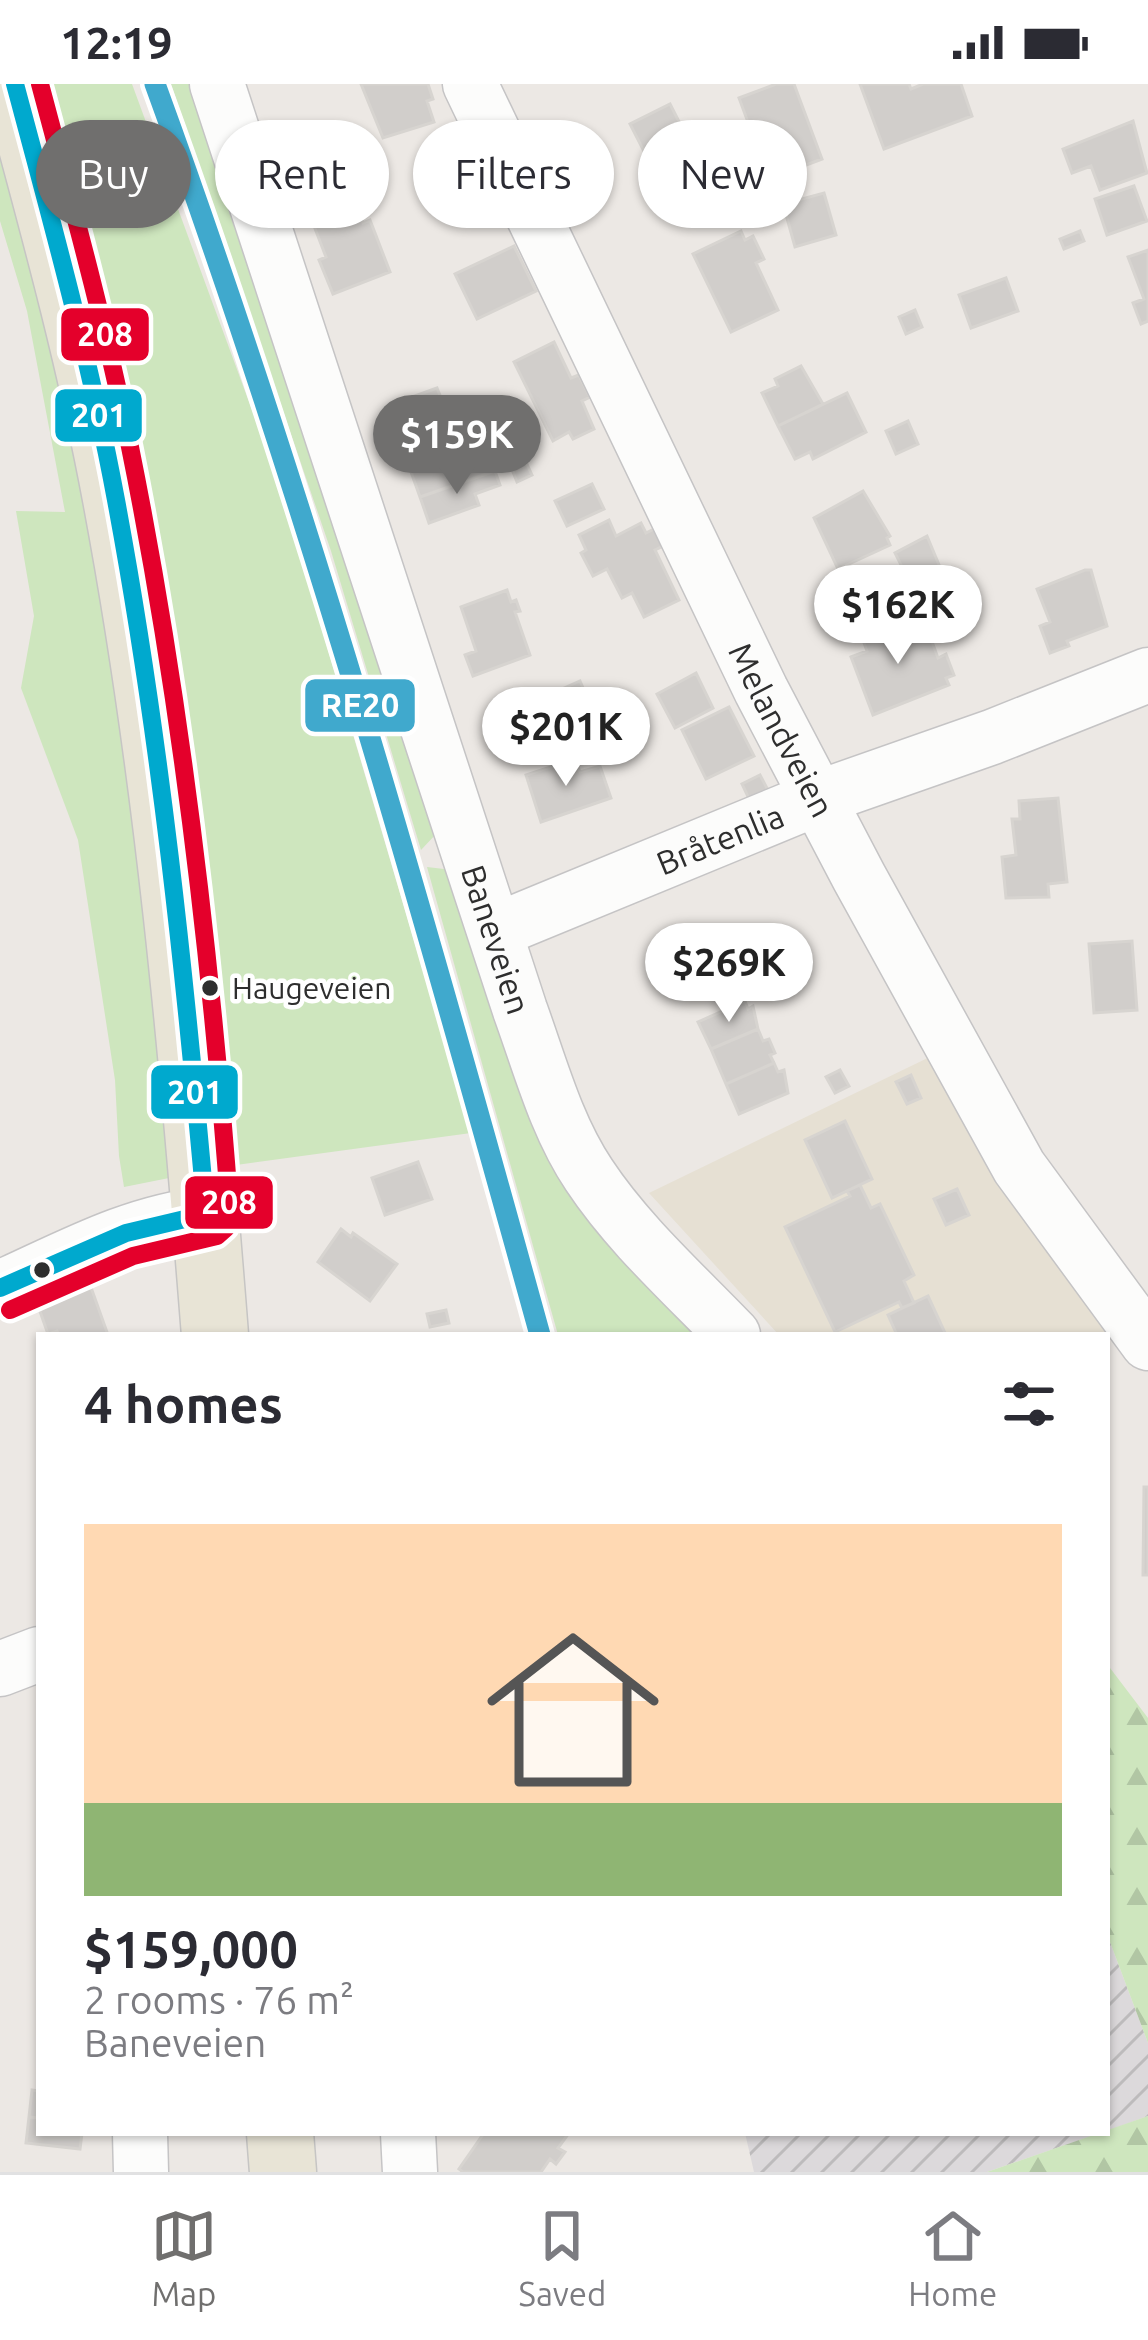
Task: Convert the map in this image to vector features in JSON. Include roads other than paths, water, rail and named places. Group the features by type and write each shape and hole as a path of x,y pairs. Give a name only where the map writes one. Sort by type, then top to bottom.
{"main road":[{"path":"15,84 94,393 134,600 176,908 215,1332"},
{"path":"280,2136 283,2172"}],"street":[{"name":"Baneveien","path":"217,84 542,1074 587,1172 620,1216 730,1332"},
{"name":"Melandveien","path":"470,84 761,690 818,798 1019,1167 1148,1343"},
{"name":"Bråtenlia","path":"495,931 818,798 992,737 1148,675"},
{"path":"0,1288 127,1231 174,1217 206,1214"},
{"path":"140,2136 141,2172"},
{"path":"409,2136 410,2172"}],"place":[{"name":"Haugeveien","path":"210,988"}]}
